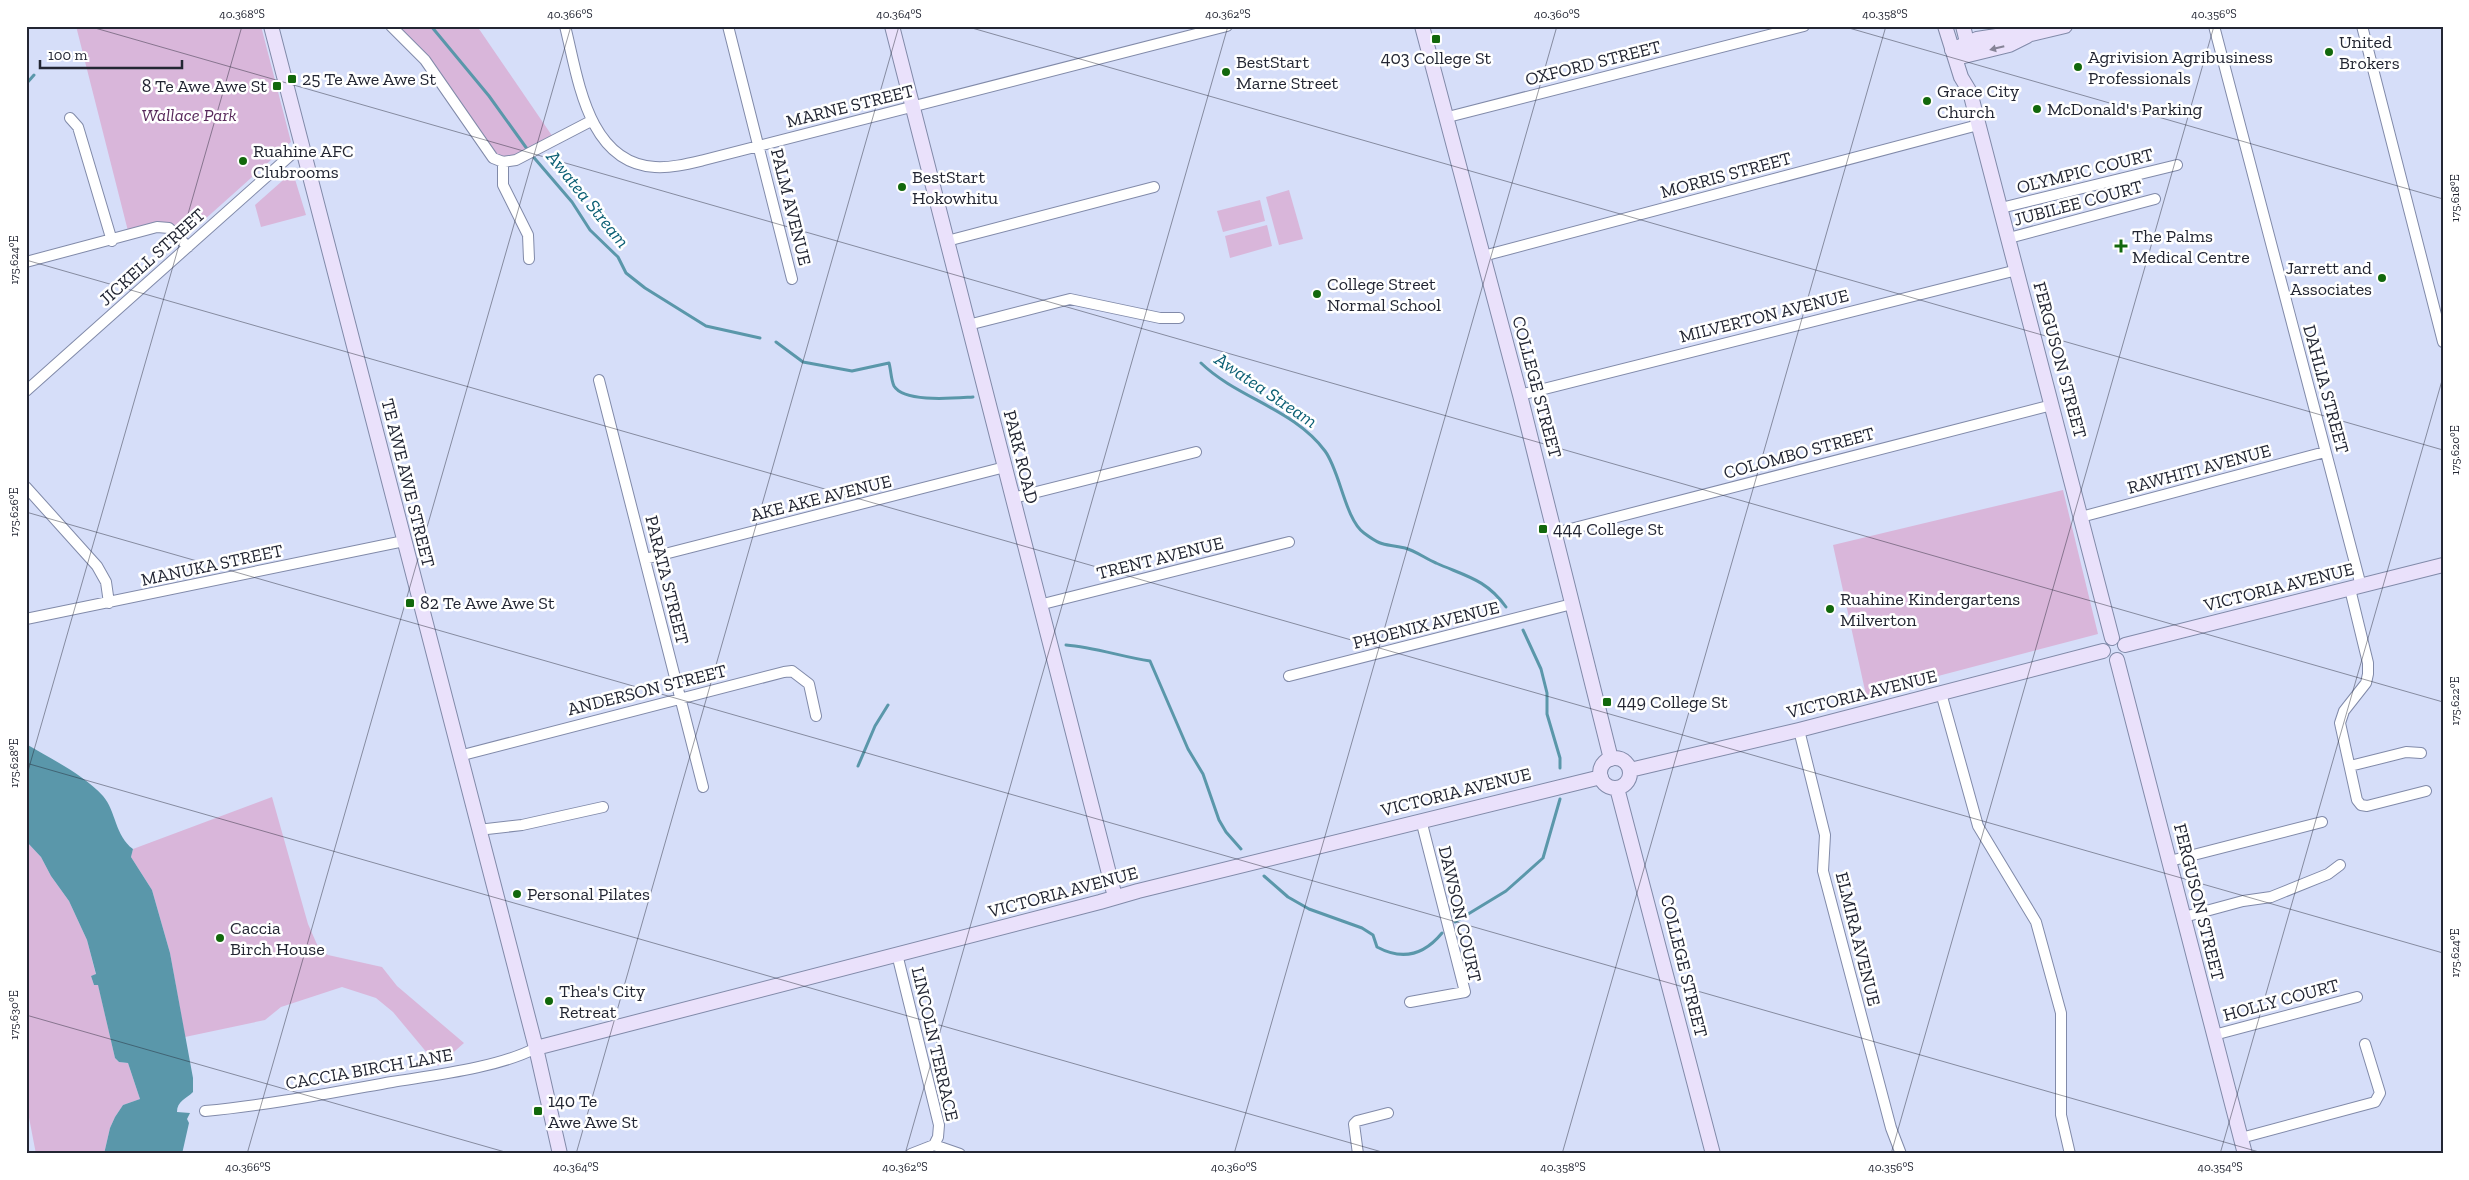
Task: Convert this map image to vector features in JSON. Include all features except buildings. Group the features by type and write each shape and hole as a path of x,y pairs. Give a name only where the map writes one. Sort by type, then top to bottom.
{"street":[{"name":"TE AWE AWE STREET","path":"271,26 536,1048 560,1154"},
{"path":"391,26 425,60 493,158 503,162 516,160 591,121"},
{"name":"MARNE STREET","path":"565,26 591,121 601,138 615,150 633,161 653,167 679,166 1228,26"},
{"name":"PALM AVENUE","path":"728,26 792,279"},
{"name":"PARK ROAD","path":"892,26 1115,897"},
{"name":"COLLEGE STREET","path":"1422,26 1448,117 1520,395 1611,759"},
{"name":"OXFORD STREET","path":"1448,117 1804,26"},
{"name":"FERGUSON STREET","path":"1946,26 1961,49"},
{"name":"FERGUSON STREET","path":"1962,26 1961,77 1970,92 2112,638"},
{"path":"1961,49 2009,45 2027,35 2065,26"},
{"name":"DAHLIA STREET","path":"2214,26 2325,452 2355,587 2368,663 2366,683 2351,699 2340,723 2357,800 2361,805 2367,806 2426,791"},
{"path":"2362,26 2443,342"},
{"path":"70,118 78,128 112,241"},
{"name":"MORRIS STREET","path":"1483,256 1978,125"},
{"name":"JICKELL STREET","path":"26,391 293,153 302,151"},
{"path":"503,162 503,185 528,235 529,259"},
{"name":"OLYMPIC COURT","path":"2001,208 2177,165"},
{"path":"947,241 1154,187"},
{"name":"JUBILEE COURT","path":"2009,238 2155,199"},
{"path":"26,262 112,241 149,228 164,226 174,232 188,247"},
{"name":"MILVERTON AVENUE","path":"1520,395 2017,270"},
{"path":"968,324 1070,299 1160,318 1179,318"},
{"name":"PARATA STREET","path":"599,380 702,787"},
{"name":"COLOMBO STREET","path":"1555,533 2052,405"},
{"path":"1013,498 1196,452"},
{"name":"RAWHITI AVENUE","path":"2081,517 2325,452"},
{"name":"AKE AKE AVENUE","path":"645,559 1005,467"},
{"path":"26,487 97,566 106,582 109,603"},
{"name":"MANUKA STREET","path":"26,619 404,541"},
{"name":"TRENT AVENUE","path":"1039,605 1289,542"},
{"name":"VICTORIA AVENUE","path":"2125,645 2443,564"},
{"name":"PHOENIX AVENUE","path":"1289,676 1572,604"},
{"path":"2112,638 2120,639 2125,645 2125,653 2117,660 2107,657 2103,651 2105,643 2112,638"},
{"name":"VICTORIA AVENUE","path":"1630,770 1800,730 2103,651"},
{"name":"FERGUSON STREET","path":"2117,660 2245,1154"},
{"name":"ANDERSON STREET","path":"459,756 792,671 809,684 816,716"},
{"path":"1941,693 1978,826 2036,922 2061,1013 2061,1115 2070,1154"},
{"name":"ELMIRA AVENUE","path":"1800,730 1825,835 1823,870 1891,1128 1901,1154"},
{"path":"2350,766 2406,752 2421,753"},
{"path":"1611,759 1621,760 1630,770 1628,781 1617,788 1607,785 1601,777 1602,767 1611,759"},
{"name":"VICTORIA AVENUE","path":"536,1048 1115,897 1601,777"},
{"name":"COLLEGE STREET","path":"1617,788 1712,1154"},
{"path":"478,830 522,825 603,807"},
{"name":"DAWSON COURT","path":"1410,1002 1465,992 1421,820"},
{"path":"2170,861 2322,822"},
{"path":"2184,917 2242,901 2271,897 2328,874 2340,865"},
{"name":"LINCOLN TERRACE","path":"897,954 938,1117 938,1137 934,1145 911,1154"},
{"name":"HOLLY COURT","path":"2214,1035 2357,996"},
{"path":"2241,1138 2375,1102 2380,1093 2366,1044"},
{"name":"CACCIA BIRCH LANE","path":"205,1111 243,1107 462,1070 526,1053 536,1048"},
{"path":"1358,1154 1354,1124 1357,1121 1388,1113"},
{"path":"934,1145 960,1154"}],"green space":[{"name":"Wallace Park","path":"76,26 261,26 291,142 184,238 169,228 129,235"},
{"path":"391,26 477,26 555,140 516,160 493,158 425,60"},
{"path":"290,174 294,176 306,215 261,227 255,205"},
{"path":"1289,190 1303,239 1279,245 1266,197"},
{"path":"1260,200 1265,221 1223,232 1217,211"},
{"path":"1267,225 1272,246 1230,258 1225,236"},
{"path":"2063,490 2098,634 1866,695 1833,545"},
{"path":"272,797 308,924 319,949 328,955 382,967 397,986 464,1043 438,1066 393,1012 376,998 342,987 281,1007 265,1020 185,1037 170,953 152,890 131,857 133,849"},
{"path":"26,841 41,857 51,876 69,901 87,940 96,975 91,976 94,985 98,984 115,1058 119,1062 128,1063 140,1099 123,1105 115,1117 110,1128 104,1154 36,1154 26,1102"}],"water":[{"path":"26,744 76,774 103,796 111,809 119,830 127,844 133,849 131,857 152,890 170,953 193,1078 193,1092 177,1108 177,1112 190,1113 187,1119 189,1123 182,1154 104,1154 110,1128 115,1117 123,1105 140,1099 128,1063 119,1062 115,1058 98,985 94,985 91,976 96,974 87,940 69,901 51,876 41,857 26,841"}],"waterway":[{"name":"Awatea Stream","path":"431,26 489,96 530,153 572,202 590,230 618,257 626,273 645,288 706,326 760,338"},
{"name":"Awatea Stream","path":"26,84 34,75"},
{"name":"Awatea Stream","path":"776,342 803,362 852,371 889,363 894,386 908,395 930,398 973,397"},
{"name":"Awatea Stream","path":"1201,363 1231,386 1298,424 1312,437 1325,451 1330,460 1352,517 1364,533 1380,543 1409,549 1474,579 1491,590 1506,607"},
{"name":"Awatea Stream","path":"1523,630 1541,669 1547,693 1547,714 1560,758 1560,768"},
{"name":"Awatea Stream","path":"1066,645 1150,661 1188,749 1203,774 1219,820 1226,832 1241,849"},
{"path":"858,766 875,726 888,705"},
{"name":"Awatea Stream","path":"1455,922 1506,891 1543,858 1560,799"},
{"path":"1264,876 1288,897 1309,909 1362,928 1373,935 1377,947 1396,954 1404,955 1420,951 1442,933"}],"place":[{"name":"403 College St","path":"1436,39"},
{"name":"United Brokers","path":"2329,52"},
{"name":"Agrivision Agribusiness Professionals","path":"2078,67"},
{"name":"BestStart Marne Street","path":"1226,72"},
{"name":"25 Te Awe Awe St","path":"292,79"},
{"name":"8 Te Awe Awe St","path":"277,86"},
{"name":"Grace City Church","path":"1927,101"},
{"name":"McDonald's Parking","path":"2037,109"},
{"name":"Ruahine AFC Clubrooms","path":"243,161"},
{"name":"BestStart Hokowhitu","path":"902,187"},
{"name":"The Palms Medical Centre","path":"2121,246"},
{"name":"Jarrett and Associates","path":"2382,278"},
{"name":"College Street Normal School","path":"1317,294"},
{"name":"444 College St","path":"1543,529"},
{"name":"82 Te Awe Awe St","path":"410,603"},
{"name":"Ruahine Kindergartens Milverton","path":"1830,609"},
{"name":"449 College St","path":"1607,702"},
{"name":"Personal Pilates","path":"517,894"},
{"name":"Caccia Birch House","path":"220,938"},
{"name":"Thea's City Retreat","path":"549,1001"},
{"name":"140 Te Awe Awe St","path":"538,1111"}]}
